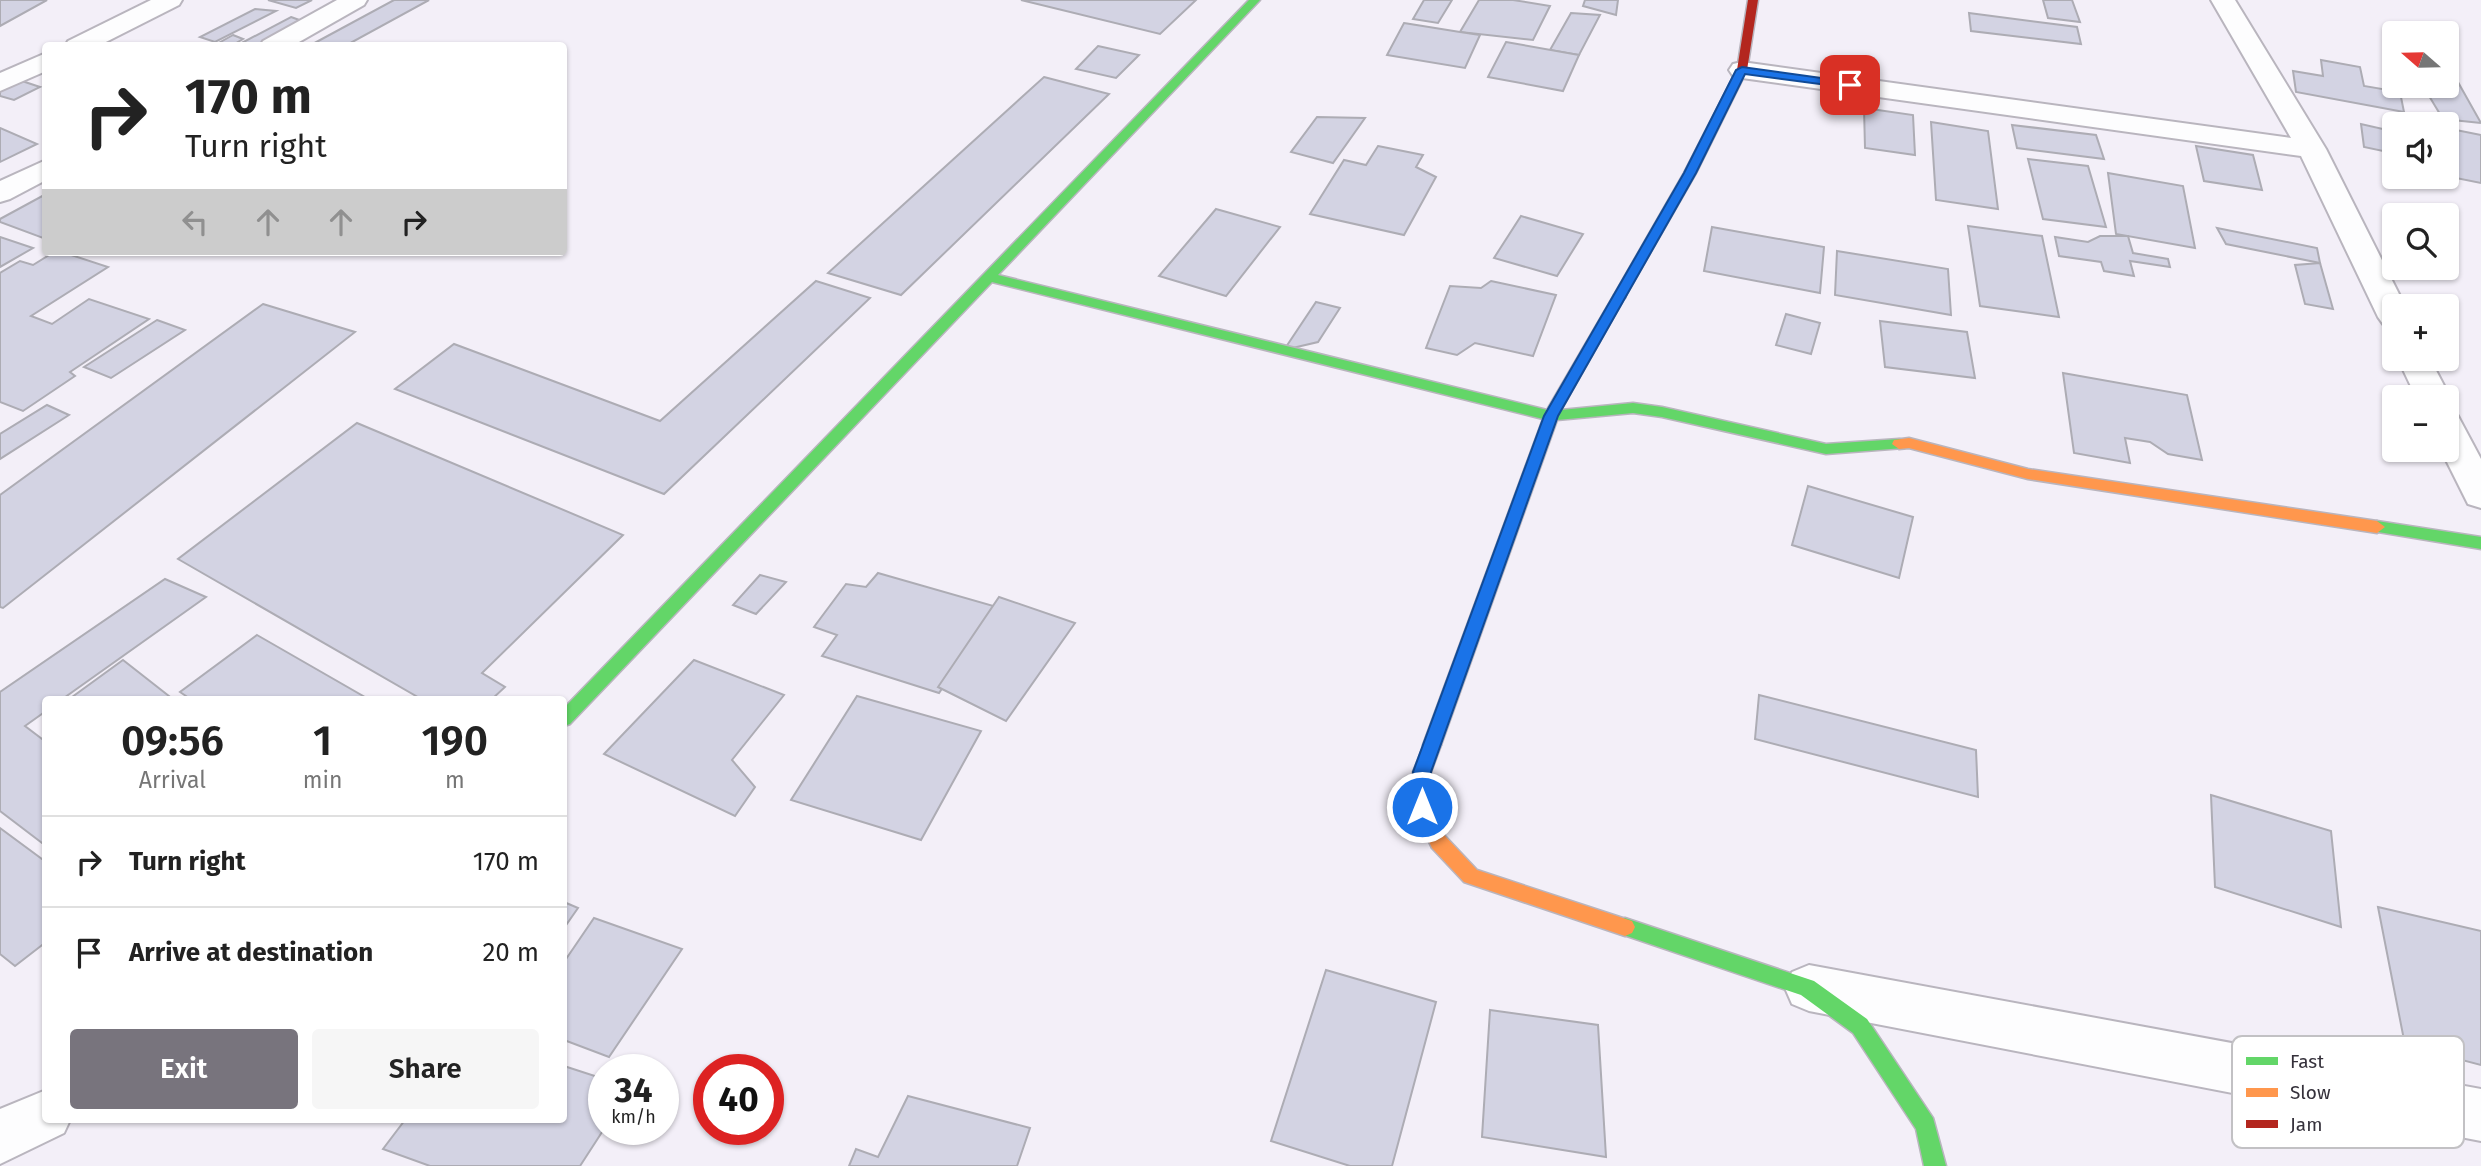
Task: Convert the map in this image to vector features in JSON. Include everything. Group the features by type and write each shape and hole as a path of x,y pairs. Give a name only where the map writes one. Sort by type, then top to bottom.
{"street":[{"path":"85,42 170,0"},
{"path":"279,42 355,0"},
{"path":"567,716 1255,0"},
{"path":"1753,0 1742,70 1690,173 1551,416 1422,772 1422,807 1438,842 1471,876 1807,988 2232,1068"},
{"path":"2223,0 2312,149 2383,294"},
{"path":"0,83 42,63"},
{"path":"1742,70 2312,149"},
{"path":"0,193 42,171"},
{"path":"989,277 1551,416 1633,408 1662,412 1826,449 1909,443 1934,447 2028,474 2481,543"},
{"path":"2459,450 2481,495"},
{"path":"1807,988 1860,1026 1926,1125 1935,1166"},
{"path":"0,1138 13,1129 42,1117"}],"building":[{"path":"0,0 47,0 0,26"},
{"path":"268,0 312,0 296,8"},
{"path":"394,0 429,0 352,42 316,42"},
{"path":"1021,0 1196,0 1160,34"},
{"path":"1424,0 1452,0 1438,23 1413,19"},
{"path":"1479,0 1513,0 1550,6 1533,40 1460,32"},
{"path":"1585,0 1618,0 1616,15 1583,6"},
{"path":"2043,0 2072,0 2080,22 2048,18"},
{"path":"255,9 276,11 215,42 200,37"},
{"path":"1571,13 1600,15 1579,55 1550,50"},
{"path":"1969,13 2077,27 2081,44 1971,31"},
{"path":"291,17 305,22 267,42 244,42"},
{"path":"1404,23 1480,35 1465,68 1387,55"},
{"path":"233,35 243,39 238,42 221,42"},
{"path":"1506,42 1579,55 1563,91 1488,77"},
{"path":"1098,46 1139,55 1116,78 1076,69"},
{"path":"2321,60 2360,67 2364,86 2382,89 2382,98 2401,98 2404,112 2296,92 2293,71 2323,76"},
{"path":"1044,77 1109,94 901,295 828,273"},
{"path":"19,80 40,87 14,100 0,96 0,90"},
{"path":"2459,84 2481,123 2459,121 2459,112 2439,112 2430,98 2459,98"},
{"path":"1864,108 1913,115 1915,155 1865,148"},
{"path":"1317,117 1365,118 1333,163 1291,152"},
{"path":"1931,122 1988,131 1998,209 1936,200"},
{"path":"2361,124 2382,129 2382,151 2364,147"},
{"path":"2012,125 2096,135 2104,159 2017,148"},
{"path":"0,128 37,144 0,162"},
{"path":"2459,131 2481,135 2481,183 2459,179"},
{"path":"1378,146 1423,155 1416,167 1436,177 1404,235 1310,214 1344,160 1366,165"},
{"path":"2196,146 2253,155 2262,190 2204,181"},
{"path":"2028,159 2088,166 2106,227 2043,219"},
{"path":"2108,173 2183,186 2195,248 2116,234"},
{"path":"42,196 42,238 0,222 0,219"},
{"path":"1216,209 1280,227 1226,296 1159,276"},
{"path":"1521,216 1583,234 1557,276 1494,258"},
{"path":"1968,226 2042,236 2059,317 1980,306"},
{"path":"1712,227 1824,247 1820,293 1704,271"},
{"path":"2217,228 2317,248 2320,263 2226,244"},
{"path":"2100,236 2128,236 2133,253 2168,259 2170,267 2130,261 2134,276 2104,271 2101,262 2059,256 2055,237 2088,242"},
{"path":"0,237 33,248 0,267"},
{"path":"1837,251 1948,269 1951,315 1835,295"},
{"path":"48,256 74,256 108,267 31,316 52,324 89,299 149,319 70,372 75,376 23,411 0,402 0,273 20,261 33,265"},
{"path":"2320,263 2333,309 2305,304 2295,265"},
{"path":"816,281 870,298 664,494 395,389 454,344 660,421"},
{"path":"1491,281 1556,295 1533,356 1475,343 1457,355 1426,348 1450,286 1481,288"},
{"path":"1316,302 1340,308 1318,342 1284,350"},
{"path":"263,304 355,332 3,608 0,607 0,495"},
{"path":"1786,314 1820,323 1811,354 1776,345"},
{"path":"157,320 185,330 111,378 84,367"},
{"path":"1880,321 1967,332 1975,378 1885,367"},
{"path":"2063,373 2187,395 2202,460 2168,454 2150,442 2125,438 2130,463 2074,453"},
{"path":"47,405 69,415 0,459 0,434"},
{"path":"357,423 623,535 482,673 505,687 495,696 416,696 178,559"},
{"path":"1808,486 1913,517 1899,578 1792,545"},
{"path":"878,573 997,607 939,693 822,656 837,635 814,627 846,584 866,587"},
{"path":"760,575 786,582 756,614 733,605"},
{"path":"165,579 206,597 67,696 42,696 42,714 25,726 42,739 42,843 0,811 0,692"},
{"path":"999,597 1075,623 1006,721 938,687"},
{"path":"257,635 363,696 186,696 180,692"},
{"path":"123,660 169,696 74,696"},
{"path":"694,660 784,695 732,760 755,787 735,816 604,754"},
{"path":"1759,695 1976,750 1978,797 1755,739"},
{"path":"857,696 981,731 921,840 791,800"},
{"path":"2211,795 2331,831 2341,927 2215,887"},
{"path":"0,828 42,859 42,945 15,966 0,954"},
{"path":"567,903 578,908 567,924"},
{"path":"2378,907 2481,931 2481,1065 2464,1061 2464,1036 2403,1036"},
{"path":"594,918 682,949 611,1054 601,1054 567,1041 567,958"},
{"path":"1326,970 1436,1002 1392,1166 1350,1166 1271,1141"},
{"path":"1490,1010 1598,1025 1606,1157 1482,1137"},
{"path":"567,1067 588,1074 588,1145 594,1145 580,1166 430,1166 383,1149 403,1123 567,1123"},
{"path":"908,1096 1030,1128 1017,1166 849,1166 856,1149 878,1157"}],"traffic: fast":[{"path":"567,716 1255,0"},
{"path":"989,277 1551,416 1633,408 1662,412 1826,449 1899,444"},
{"path":"1432,745 1551,416 1620,295"},
{"path":"2377,527 2481,543"},
{"path":"1625,927 1807,988 1860,1026 1926,1125 1935,1166"}],"traffic: slow":[{"path":"1899,444 1909,443 2028,474 2377,527"},
{"path":"1432,745 1422,772 1422,807 1438,842 1471,876 1625,927"}],"traffic: jam":[{"path":"1620,295 1690,173 1742,70 1753,0"}],"route":[{"path":"1422,807 1422,772 1551,416 1690,173 1742,70 1850,85"}]}
